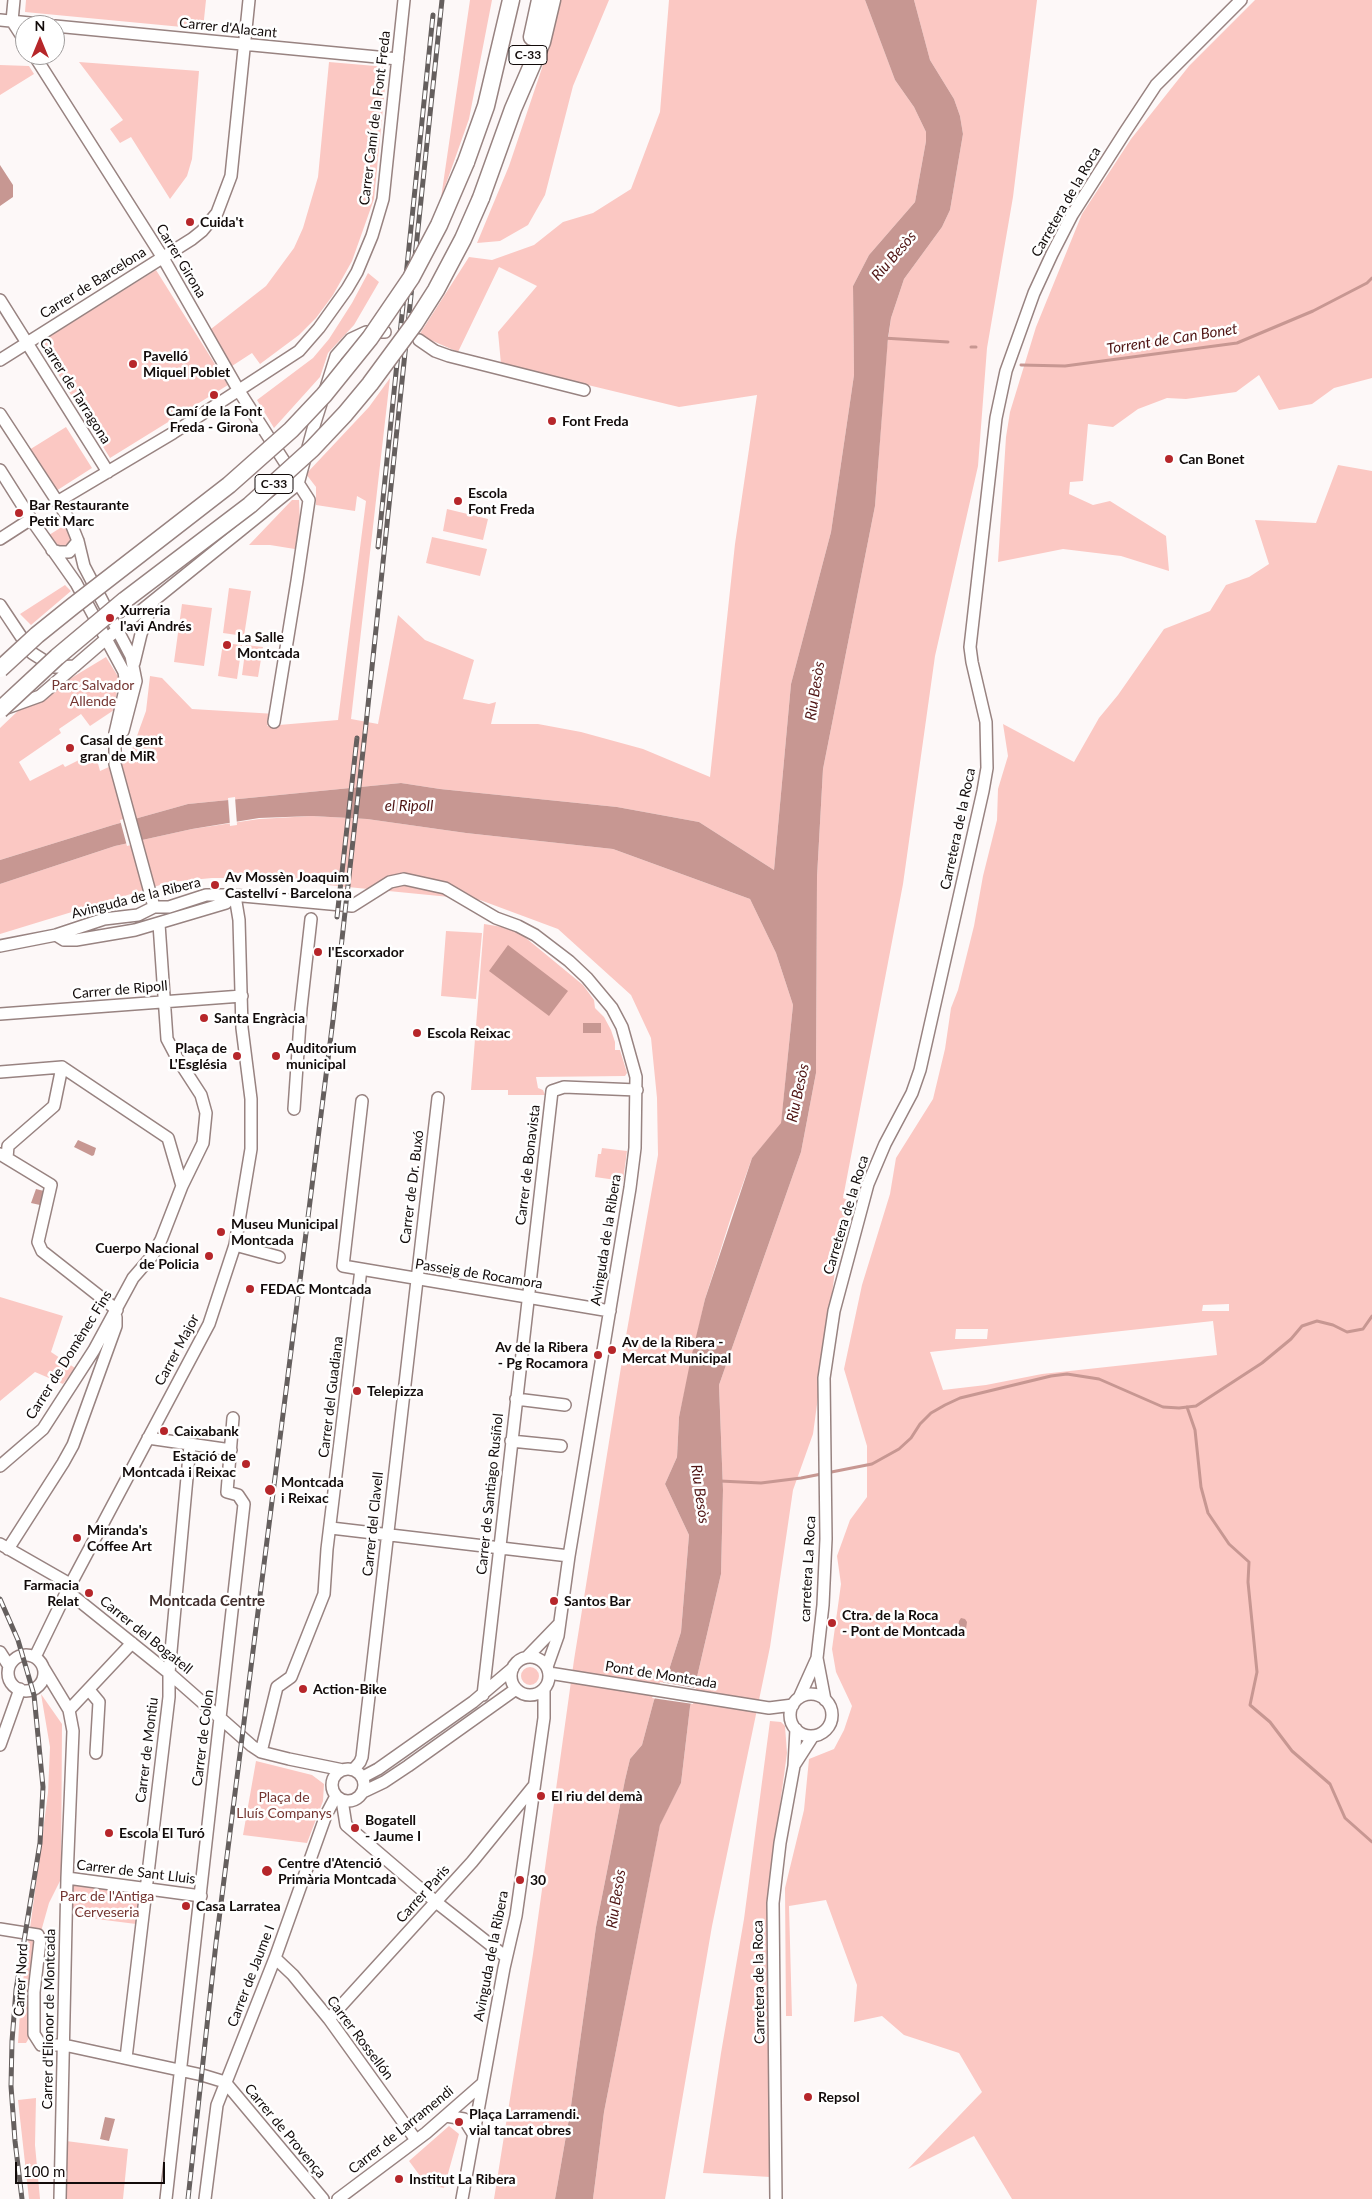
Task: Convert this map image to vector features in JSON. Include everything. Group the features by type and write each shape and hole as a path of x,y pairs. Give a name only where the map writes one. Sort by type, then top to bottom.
{"highway":[{"name":"C-33","path":"0,669 37,635 73,606 229,485 290,430 324,395 370,338 411,278 439,224 466,162 486,106 512,0"},
{"name":"C-33","path":"0,710 56,657 125,600 250,505 312,449 345,414 393,354 436,290 463,239 481,198 514,109 530,49 540,0"},
{"path":"514,109 542,42 552,0"}],"street":[{"path":"14,0 12,21 15,26"},
{"name":"Carrer de Barcelona","path":"0,360 163,258 202,231 217,213 231,176 249,0"},
{"name":"Carrer Camí de la Font Freda","path":"57,502 239,391 299,351 323,323 357,272 372,236 383,199 404,0"},
{"name":"Carretera de la Roca","path":"826,1481 824,1378 834,1311 868,1184 885,1144 912,1093 920,1070 987,768 986,722 970,647 996,418 1006,371 1034,293 1072,215 1156,85 1241,0"},
{"path":"0,20 15,21"},
{"name":"Carrer d'Alacant","path":"65,27 398,59"},
{"name":"Carrer Girona","path":"40,65 163,258 239,391 309,500 274,722"},
{"name":"Carrer de Tarragona","path":"0,300 108,472"},
{"path":"0,710 40,696 298,484 336,356 351,339 366,332 385,332"},
{"path":"419,340 435,351 449,356 584,390"},
{"path":"0,414 70,521 78,541 84,566 131,656 136,687 115,762"},
{"path":"0,470 31,519 76,583 124,672 126,685 116,733 115,762 154,907"},
{"path":"0,539 31,519"},
{"path":"52,550 69,552 78,541"},
{"path":"134,669 139,641 154,601"},
{"path":"0,605 32,653 54,667 75,666"},
{"path":"108,642 124,644 139,641"},
{"name":"Avinguda de la Ribera","path":"56,935 104,919 138,915 154,907 169,908 206,895 352,906 390,882 404,879 445,888 496,918 518,926 553,947 581,972 599,992 622,1027 632,1059 637,1090 635,1148 558,1625 558,1636 548,1670"},
{"path":"234,896 240,920 242,996"},
{"name":"Avinguda de la Ribera","path":"56,935 64,940 76,940 159,924 226,903 234,896"},
{"path":"294,1110 304,980 311,919"},
{"name":"Carrer de Domènec Fins","path":"0,1466 43,1428 117,1310 133,1278 152,1256 162,1240 182,1186 203,1143 206,1113 201,1095 167,1039 159,924"},
{"path":"0,946 56,935"},
{"name":"Carrer de Ripoll","path":"0,1014 242,996"},
{"name":"Carrer Major","path":"35,1657 69,1588 209,1324 235,1245 251,1149 251,1099 242,1028 242,996"},
{"path":"0,1072 62,1067 168,1138 182,1186"},
{"path":"4,1546 63,1464 73,1445 116,1326 117,1310 42,1251 38,1242 51,1185 2,1159 8,1146 54,1106 62,1067"},
{"name":"Carrer de Bonavista","path":"527,1297 552,1091 564,1087 637,1090"},
{"name":"Carrer de Dr. Buxó","path":"417,1279 438,1098"},
{"name":"Passeig de Rocamora","path":"362,1101 342,1266 610,1312"},
{"path":"235,1245 279,1257"},
{"name":"Carrer del Guadiana","path":"261,1752 277,1687 291,1677 324,1594 361,1270"},
{"name":"Carrer del Clavell","path":"353,1772 362,1757 417,1279"},
{"name":"Carrer de Santiago Rusiñol","path":"482,1694 527,1297"},
{"path":"516,1399 565,1405"},
{"name":"Carrer de Colon","path":"166,2199 244,1504 238,1495 227,1492 233,1418"},
{"path":"148,1438 231,1450"},
{"path":"511,1441 561,1446"},
{"name":"Carrer de Montiu","path":"126,2058 144,1888 169,1697 169,1673 190,1445"},
{"name":"carretera La Roca","path":"825,1700 817,1658 823,1605 826,1481"},
{"path":"331,1528 569,1556"},
{"name":"Carrer del Bogatell","path":"4,1546 69,1588 261,1752 353,1772"},
{"path":"506,1957 436,1902 346,1825 333,1780 336,1774 383,1766 482,1694 519,1661 527,1657 558,1625"},
{"path":"69,1710 132,1643"},
{"path":"0,1652 10,1666"},
{"path":"20,1656 35,1657 43,1667 43,1678 40,1684 31,1690 15,1687 9,1678 12,1662 20,1656"},
{"path":"513,1668 511,1675 516,1689 529,1695 540,1691 547,1684 548,1670 539,1659 527,1657"},
{"name":"carretera La Roca","path":"796,1701 817,1658"},
{"name":"Carrer d'Elionor de Montcada","path":"43,1667 69,1710 73,1730 67,1878 60,2199"},
{"name":"Pont de Montcada","path":"548,1670 562,1675 769,1708"},
{"path":"0,1745 20,1689"},
{"path":"337,1795 353,1801 363,1792 408,1766 516,1689"},
{"path":"89,1690 99,1702 96,1753"},
{"name":"Avinguda de la Ribera","path":"462,2199 506,1957 516,1916 544,1718 540,1691"},
{"path":"814,1695 825,1700 831,1711 830,1722 823,1731 813,1736 805,1735 793,1724 769,1708 814,1695"},
{"path":"793,1724 796,1701"},
{"name":"Carretera de la Roca","path":"776,2199 773,1903 780,1842 794,1766 793,1724"},
{"name":"Carretera de la Roca","path":"794,1766 813,1736"},
{"name":"Carrer del Bogatell","path":"306,1763 323,1775 337,1795"},
{"path":"353,1772 365,1784 363,1792"},
{"name":"Carrer Paris","path":"329,2019 472,1862 533,1786"},
{"name":"Carrer de Jaume I","path":"205,2199 217,2105 275,1958 326,1815 337,1795"},
{"name":"Carrer de Sant Lluis","path":"67,1878 201,1896"},
{"name":"Carrer Nord","path":"0,1929 38,1935 40,1941 34,1992 34,2034 41,2045 64,2045"},
{"name":"Carrer Rossellón","path":"275,1958 293,1975 329,2019 416,2140"},
{"path":"64,2045 181,2072 202,2075 225,2082"},
{"name":"Carrer de Provença","path":"225,2082 323,2199"},
{"name":"Carrer de Larramendi","path":"338,2199 416,2140 482,2084"},
{"path":"446,2116 464,2120 474,2135"}],"green space":[{"path":"26,0 206,0 203,29 25,12"},
{"path":"470,0 492,0 469,119 441,198"},
{"path":"559,0 609,0 573,86 545,195 528,225 500,241 477,243 509,166 542,68"},
{"name":"Parc Salvador Allende","path":"669,0 865,0 895,80 914,107 926,132 915,202 869,255 853,286 854,375 831,532 791,684 774,870 699,822 617,807 440,789 401,783 188,804 0,860 0,728 20,709 106,657 119,678 114,710 90,726 81,714 59,729 61,733 19,762 30,781 63,764 65,767 95,752 100,771 129,758 146,711 150,676 162,678 192,709 276,714 267,726 338,720 366,501 357,496 355,511 316,505 316,487 306,474 369,407 390,378 351,719 378,724 398,615 425,640 474,660 463,699 489,704 496,702 491,724 538,724 581,732 643,749 710,777 735,544 757,395 679,407 501,364 498,332 537,286 499,267 458,352 419,335 469,257 492,260 534,245 563,222 593,213 631,189 660,112"},
{"path":"914,0 1037,0 1013,197 987,348 978,466 935,656 903,884 843,1198 852,1202 836,1264 813,1434 793,1490 770,1647 712,1926 665,2199 593,2199 604,2112 660,1824 681,1783 690,1707 721,1574 723,1490 719,1385 801,1152 816,1073 817,877 823,769 875,506 887,347 891,318 904,279 942,227 950,210 963,134 960,116 954,99 930,60"},
{"path":"1255,0 1372,0 1372,378 1334,388 1312,404 1279,410 1259,375 1236,392 1186,399 1167,398 1138,409 1113,427 1088,424 1083,481 1070,482 1069,494 1093,505 1110,501 1166,536 1169,571 1121,556 1063,549 998,562 1006,437 1010,412 1036,327 1082,214 1131,139 1189,66"},
{"path":"79,62 199,71 192,159 187,176 170,199 131,137 120,143 110,129 123,120"},
{"path":"329,62 387,67 374,199 352,261 333,295 316,318 299,335 260,364 252,353 232,366 211,329 266,286 294,248 303,228 318,177"},
{"path":"0,65 29,66 34,74 0,95"},
{"name":"Pavelló Miquel Poblet","path":"156,270 228,385 110,458 39,343"},
{"path":"368,273 379,282 354,325 328,353 320,377 274,428 257,400 313,358 329,339"},
{"path":"66,427 92,468 56,491 29,450"},
{"path":"1338,465 1372,471 1372,2199 1012,2199 974,2136 908,2169 982,2092 959,2053 904,2035 882,2016 854,2022 857,1985 826,1900 789,1906 792,2016 786,2016 785,1888 804,1810 809,1759 834,1749 844,1730 852,1706 836,1672 832,1649 841,1584 837,1556 850,1520 867,1497 867,1446 844,1369 862,1285 890,1194 896,1158 933,1099 945,1049 951,1008 958,990 974,926 983,876 997,820 998,789 1008,756 1003,724 1074,762 1099,718 1118,695 1164,629 1210,611 1226,585 1249,577 1269,564 1255,520 1316,523","holes":["1229,1304 1229,1311 1202,1311 1203,1305","1213,1321 1217,1355 1042,1374 986,1385 943,1390 930,1352","956,1329 988,1329 987,1339 955,1339"]},
{"path":"292,500 299,500 301,550 270,545 249,545"},
{"path":"447,509 488,519 483,540 443,531"},
{"path":"65,525 72,536 68,544 62,547 56,545 49,535"},
{"path":"432,537 487,549 480,576 426,563"},
{"path":"65,585 71,591 31,625 20,614"},
{"path":"229,588 251,591 244,636 223,633"},
{"path":"182,604 212,608 204,666 174,662"},
{"path":"223,643 242,645 237,679 218,676"},
{"path":"246,645 263,647 258,677 242,675"},
{"path":"312,816 367,819 466,833 613,849 750,899 776,953 793,1005 781,1124 752,1158 731,1217 705,1299 679,1417 677,1457 665,1484 689,1535 681,1632 668,1673 654,1700 642,1745 630,1759 625,1780 596,1927 570,2113 555,2199 494,2199 533,1954 574,1660 626,1336 658,1155 657,1098 651,1038 631,995 558,929 480,900 256,878 212,878 170,882 0,934 0,884 115,846 192,829 259,819"},
{"path":"484,924 515,929 583,985 594,1000 595,1008 604,1017 611,1030 615,1042 615,1050 620,1050 627,1073 625,1076 536,1077 538,1088 543,1090 545,1095 508,1095 508,1090 471,1090"},
{"path":"446,931 482,933 476,999 441,996"},
{"path":"602,1148 627,1151 623,1181 595,1177 598,1154 601,1154"},
{"path":"0,1297 63,1316 51,1352 75,1368 63,1384 35,1372 0,1401"},
{"path":"526,1667 534,1667 539,1672 537,1683 526,1685 521,1680 521,1672"},
{"path":"41,1694 62,1724 61,1879 49,1903 35,1953 29,1997 29,2038 26,2043 18,2043 21,1996 48,1793 50,1747"},
{"path":"770,1721 781,1722 785,1726 787,1753 767,1902 770,2177 703,2173 744,1919"},
{"name":"Plaça de Lluís Companys","path":"256,1761 312,1775 324,1784 323,1801 307,1843 243,1835"},
{"name":"Parc de l'Antiga Cerveseria","path":"73,1884 140,1892 136,1924 73,1916"},
{"path":"36,2098 35,2145 40,2199 29,2199 18,2100"},
{"path":"449,2126 459,2134 444,2188 426,2184 409,2161"},
{"path":"66,2141 128,2149 123,2199 65,2199"}],"water":[{"path":"865,0 914,0 930,60 954,99 960,116 963,134 950,210 942,227 904,279 891,318 875,506 823,769 817,877 816,1073 801,1152 719,1385 723,1490 721,1574 690,1707 681,1783 660,1825 604,2112 593,2199 555,2199 570,2113 596,1927 625,1780 630,1759 642,1745 654,1700 668,1673 681,1632 689,1535 665,1484 677,1457 679,1417 691,1358 705,1299 752,1158 781,1123 793,1005 776,953 750,899 613,849 466,833 367,819 312,816 259,818 192,829 115,846 0,884 0,860 188,804 401,783 440,789 617,807 699,822 774,870 791,684 831,532 854,375 853,286 869,255 915,202 926,141 926,132 914,107 895,80"},
{"path":"0,165 13,185 13,197 0,206"},
{"path":"508,945 568,991 549,1016 489,971"},
{"path":"583,1023 601,1023 601,1033 583,1033"},
{"path":"78,1140 96,1148 94,1155 92,1156 74,1147"},
{"path":"36,1189 44,1191 40,1205 31,1203"},
{"path":"961,1618 967,1622 965,1636 957,1634"},
{"path":"105,2117 115,2119 109,2141 100,2139"}],"pier":[{"path":"235,797 237,825 230,826 228,798"},
{"path":"135,816 142,842 127,846 120,820"},
{"path":"660,1682 696,1688 693,1704 652,1698"}],"waterway":[{"name":"Torrent de Can Bonet","path":"1021,365 1065,366 1237,343 1313,311 1367,283 1372,278"},
{"name":"Torrent de Can Bonet","path":"883,338 948,342"},
{"name":"Torrent de Can Bonet","path":"971,347 976,347"},
{"path":"720,1481 761,1483 801,1478 872,1464 899,1449 911,1438 920,1424 931,1413 945,1405 960,1398 1051,1376 1067,1374 1099,1379 1163,1407 1196,1406 1262,1363 1291,1339 1302,1326 1317,1321 1333,1325 1347,1332 1363,1329 1372,1316"},
{"path":"1187,1407 1195,1430 1201,1487 1208,1513 1229,1544 1249,1562 1248,1582 1257,1672 1250,1705 1270,1722 1292,1751 1330,1784 1345,1818 1372,1842"}],"railway":[{"path":"188,2199 216,1943 333,1020 442,0"},
{"path":"378,547 433,15"},
{"path":"337,917 357,738"},
{"path":"0,1599 18,1640 34,1695 43,1787 40,1843 16,1990 12,2041 11,2086 22,2199"}],"place":[{"name":"Cuida't","path":"190,222"},
{"name":"Pavelló Miquel Poblet","path":"133,364"},
{"name":"Camí de la Font Freda - Girona","path":"214,395"},
{"name":"Font Freda","path":"552,421"},
{"name":"Can Bonet","path":"1169,459"},
{"name":"Escola Font Freda","path":"458,501"},
{"name":"Bar Restaurante Petit Marc","path":"19,513"},
{"name":"Xurreria l'avi Andrés","path":"110,618"},
{"name":"La Salle Montcada","path":"227,645"},
{"name":"Casal de gent gran de MiR","path":"70,748"},
{"name":"Av Mossèn Joaquim Castellví - Barcelona","path":"215,885"},
{"name":"l'Escorxador","path":"318,952"},
{"name":"Santa Engràcia","path":"204,1018"},
{"name":"Escola Reixac","path":"417,1033"},
{"name":"Plaça de L'Església","path":"237,1056"},
{"name":"Auditorium municipal","path":"276,1056"},
{"name":"Museu Municipal Montcada","path":"221,1232"},
{"name":"Cuerpo Nacional de Policia","path":"209,1256"},
{"name":"FEDAC Montcada","path":"250,1289"},
{"name":"Av de la Ribera - Mercat Municipal","path":"612,1350"},
{"name":"Av de la Ribera - Pg Rocamora","path":"598,1355"},
{"name":"Telepizza","path":"357,1391"},
{"name":"Caixabank","path":"164,1431"},
{"name":"Estació de Montcada i Reixac","path":"246,1464"},
{"name":"Montcada i Reixac","path":"270,1490"},
{"name":"Miranda's Coffee Art","path":"77,1538"},
{"name":"Farmacia Relat","path":"89,1593"},
{"name":"Santos Bar","path":"554,1601"},
{"name":"Ctra. de la Roca - Pont de Montcada","path":"832,1623"},
{"name":"Action-Bike","path":"303,1689"},
{"name":"El riu del demà","path":"541,1796"},
{"name":"Bogatell - Jaume I","path":"355,1828"},
{"name":"Escola El Turó","path":"109,1833"},
{"name":"Centre d'Atenció Primària Montcada","path":"267,1871"},
{"name":"30","path":"520,1880"},
{"name":"Casa Larratea","path":"186,1906"},
{"name":"Repsol","path":"808,2097"},
{"name":"Plaça Larramendi. vial tancat obres","path":"459,2122"},
{"name":"Institut La Ribera","path":"399,2179"}],"district":[{"name":"Montcada Centre","path":"207,1601"}],"water label":[{"name":"Riu Besòs","path":"894,256"},
{"name":"Riu Besòs","path":"815,691"},
{"name":"el Ripoll","path":"409,806"},
{"name":"Riu Besòs","path":"798,1093"},
{"name":"Riu Besòs","path":"700,1494"},
{"name":"Riu Besòs","path":"616,1899"}]}
